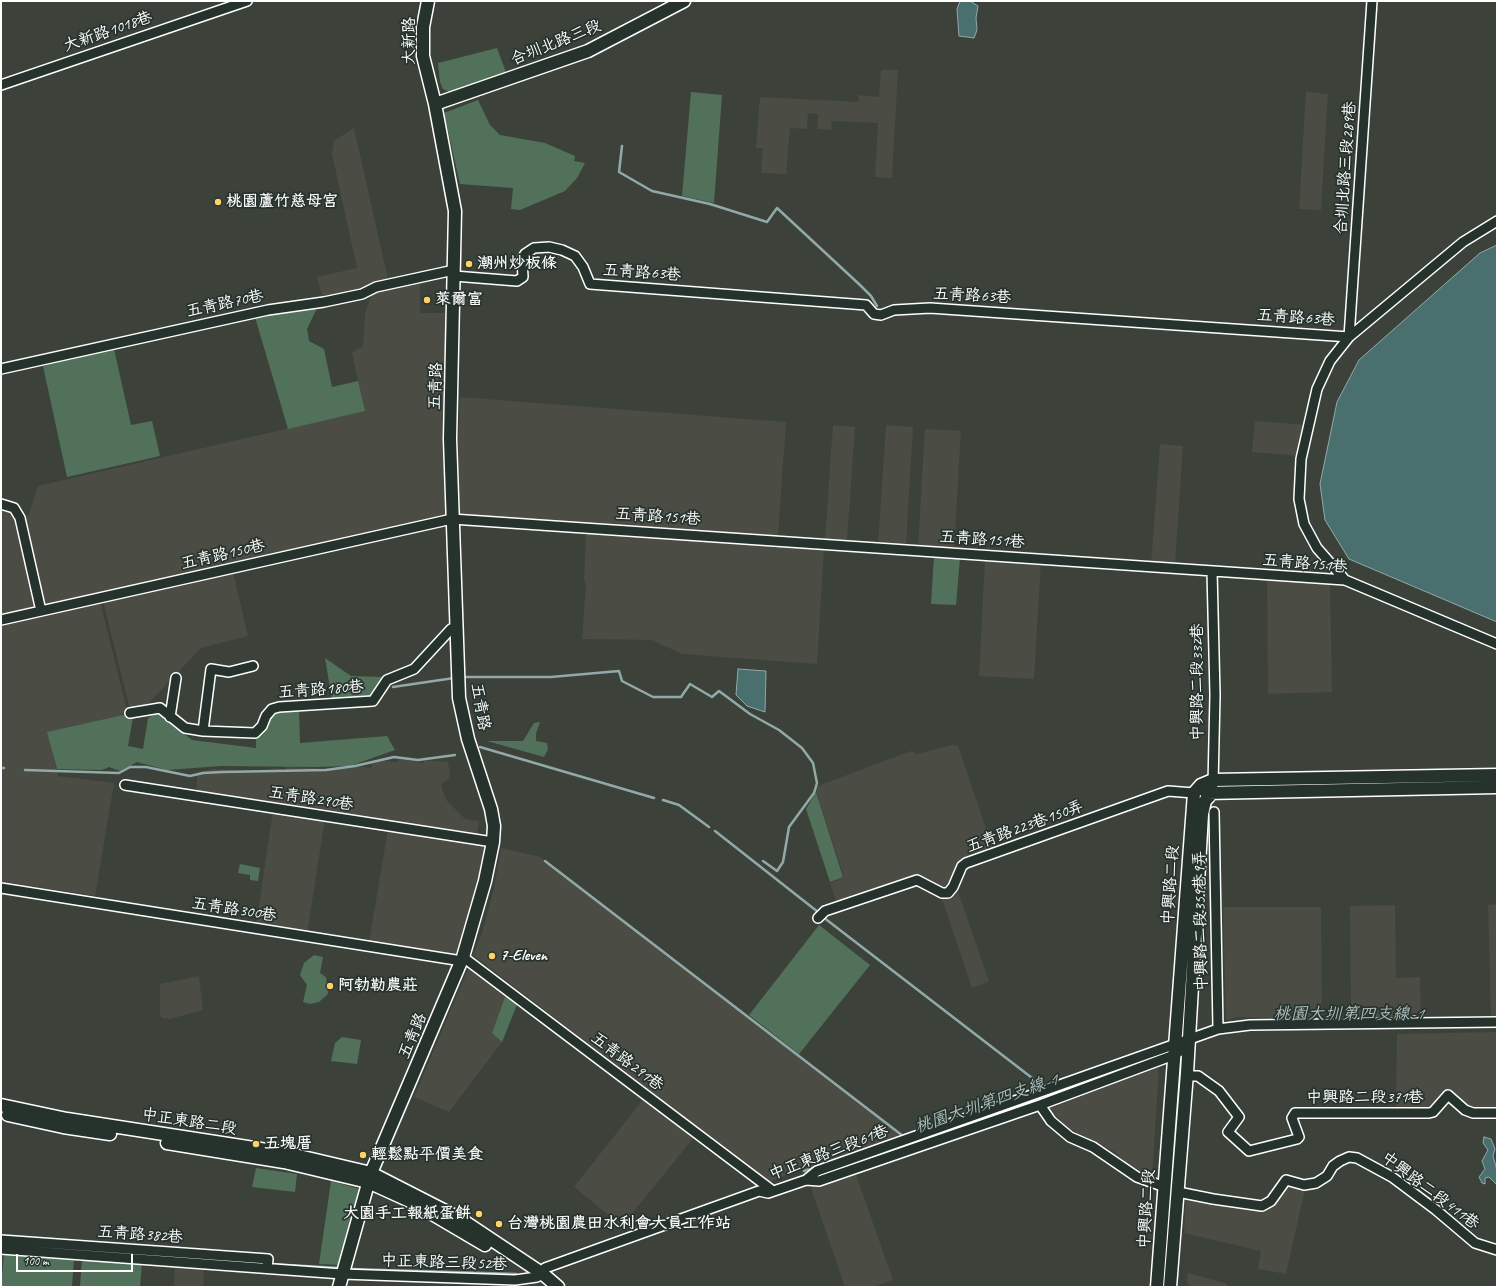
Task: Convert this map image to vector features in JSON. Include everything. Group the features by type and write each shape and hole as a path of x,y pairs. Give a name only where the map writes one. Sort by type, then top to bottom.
{"street":[{"name":"大新路1018巷","path":"1,85 247,1"},
{"name":"大新路","path":"428,1 423,27 423,56 435,104"},
{"name":"合圳北路三段","path":"435,104 588,51 684,1"},
{"name":"合圳北路三段289巷","path":"1349,338 1372,1"},
{"name":"五青路","path":"339,1287 370,1178 462,959 485,880 493,842 494,826 491,809 468,739 459,698 458,628 452,519 450,439 455,211 435,104"},
{"name":"五青路63巷","path":"454,273 517,281 523,277 522,259 525,254 534,248 549,247 562,250 575,256 583,267 590,284 866,305 874,314 881,315 894,310 930,308 1349,338 1463,242 1497,221"},
{"name":"五青路70巷","path":"1,368 268,310 362,294 376,287 454,273"},
{"path":"1345,580 1317,548 1304,524 1299,499 1301,459 1317,388 1330,361 1349,338"},
{"path":"1,504 14,508 20,518 41,611"},
{"name":"五青路151巷","path":"452,519 1345,580 1497,644"},
{"name":"五青路150巷","path":"1,620 452,519"},
{"name":"中興路二段332巷","path":"1212,571 1215,695 1214,792"},
{"name":"五青路180巷","path":"130,713 160,708 185,728 202,731 256,733 272,709 279,707 373,701 387,680 414,669 451,629 458,628"},
{"path":"202,731 211,669 229,672 253,666"},
{"path":"170,717 176,678"},
{"path":"1194,793 1201,785 1213,780 1497,775"},
{"path":"1456,776 1457,788"},
{"name":"五青路290巷","path":"125,785 493,842"},
{"path":"1194,793 1497,788"},
{"name":"五青路223巷150弄","path":"818,918 825,911 917,880 942,893 948,893 953,887 962,866 966,863 1168,791 1194,793"},
{"name":"中興路二段","path":"1170,1287 1190,1041 1202,814 1205,801 1214,792"},
{"name":"中興路二段","path":"1157,1287 1194,793"},
{"name":"中興路二段359巷9弄","path":"1214,812 1218,1029"},
{"name":"五青路300巷","path":"1,888 462,959"},
{"name":"五青路291巷","path":"462,959 773,1191"},
{"path":"806,1180 819,1182 1040,1105 1174,1050 1190,1041 1218,1029 1250,1024 1497,1022"},
{"name":"中正東路三段61巷","path":"540,1276 545,1268 759,1191 768,1193 806,1180 817,1171 1174,1050"},
{"name":"中興路二段371巷","path":"1187,1073 1192,1076 1198,1076 1218,1091 1239,1117 1228,1132 1249,1151 1297,1139 1299,1137 1292,1118 1295,1113 1429,1113 1433,1112 1448,1095 1469,1111 1497,1113"},
{"name":"中正東路二段","path":"1,1105 67,1119 286,1153 370,1178"},
{"path":"1040,1105 1051,1121 1070,1136 1093,1147 1137,1177 1178,1192"},
{"name":"中正東路二段","path":"1,1113 63,1127 284,1162 370,1178"},
{"name":"中興路二段411巷","path":"1178,1192 1262,1206 1271,1201 1286,1180 1304,1185 1316,1183 1327,1176 1333,1166 1340,1161 1349,1157 1357,1158 1392,1177 1436,1210 1475,1243 1497,1250"},
{"path":"370,1178 558,1287"},
{"name":"五青路382巷","path":"1,1240 268,1259 268,1268"},
{"name":"五青路382巷","path":"1,1249 342,1274"},
{"name":"中正東路三段52巷","path":"342,1274 515,1280 540,1276"},
{"path":"540,1276 548,1287"}],"shaded area":[{"path":"881,70 898,70 892,178 875,177 878,123 832,121 831,130 817,129 818,114 808,113 807,129 790,128 786,174 761,173 763,148 756,148 760,97 858,102 859,95 879,97"},
{"path":"1306,92 1328,94 1321,210 1299,209"},
{"path":"354,128 388,279 370,284 359,290 323,298 317,277 357,268 332,154 334,141"},
{"path":"420,280 420,313 445,313 445,515 1,615 1,509 28,517 38,486 364,411 352,352 363,347 365,314 373,291"},
{"path":"460,397 786,422 778,536 456,514"},
{"path":"1255,421 1308,425 1301,456 1252,452"},
{"path":"833,425 855,427 847,541 825,540"},
{"path":"886,425 913,427 906,546 878,544"},
{"path":"925,429 961,431 954,548 918,546"},
{"path":"1160,444 1183,446 1175,565 1151,564"},
{"path":"586,532 824,547 817,664 682,654 652,640 582,639 586,585 584,580"},
{"path":"985,558 1041,561 1034,679 979,676"},
{"path":"233,572 248,636 201,648 145,707 130,709 103,601"},
{"path":"1267,580 1330,584 1332,692 1268,694"},
{"path":"100,601 127,711 123,715 48,732 58,776 114,783 95,896 1,881 1,624"},
{"path":"952,745 958,746 993,849 962,861 948,888 943,889 917,876 837,904 830,883 844,877 816,790 818,786 911,751 917,754"},
{"path":"399,759 424,763 424,760 448,762 450,774 449,779 441,786 447,801 465,819 479,821 477,835 196,790 198,772 214,769 272,772 273,768 285,770 286,767 344,769 350,766 371,768 374,760 398,762"},
{"path":"273,811 325,819 307,933 256,925"},
{"path":"388,829 486,843 472,908 456,957 369,942"},
{"path":"501,848 540,857 900,1135 768,1182 473,955 481,936 494,889"},
{"path":"958,892 989,981 972,988 941,896 952,897"},
{"path":"1497,904 1497,1018 1491,1018 1488,905"},
{"path":"1395,905 1396,978 1420,977 1421,1017 1351,1018 1350,906"},
{"path":"1223,907 1321,907 1322,1019 1238,1017 1226,1020"},
{"path":"469,967 506,994 492,1033 502,1042 449,1112 414,1097"},
{"path":"199,976 203,1010 170,1019 162,1018 160,1015 160,984"},
{"path":"1497,1032 1497,1108 1471,1108 1449,1093 1431,1109 1396,1108 1397,1034"},
{"path":"1159,1067 1152,1176 1129,1165 1115,1152 1066,1127 1050,1108"},
{"path":"645,1097 695,1136 622,1226 574,1187"},
{"path":"855,1172 893,1280 873,1287 845,1287 811,1188"},
{"path":"1288,1184 1305,1189 1286,1274 1258,1269 1261,1251 1184,1233 1186,1196 1263,1209"},
{"path":"175,1268 204,1270 203,1287 174,1287"},
{"path":"1188,1273 1225,1283 1230,1287 1191,1287 1187,1283"}],"green space":[{"path":"497,48 507,75 451,93 443,89 440,82 438,63"},
{"path":"691,92 722,95 714,203 682,196"},
{"path":"478,100 490,125 500,135 545,143 575,156 574,161 585,163 577,178 565,191 520,210 511,209 513,188 460,184 444,113"},
{"path":"317,308 307,329 309,341 324,349 332,387 358,381 365,411 288,429 255,317"},
{"path":"114,349 131,425 152,421 160,456 67,477 43,366"},
{"path":"934,556 960,558 956,605 931,604"},
{"path":"325,658 351,676 382,677 371,697 332,700"},
{"path":"299,709 300,743 387,736 395,750 350,766 221,766 167,770 137,762 120,771 109,767 102,770 57,769 47,732 123,715 133,717 128,746 143,749 148,718 158,713 192,740 256,748 256,738 264,730 270,714 276,710"},
{"path":"540,722 536,733 536,741 547,743 548,749 544,757 487,741 523,741 534,723"},
{"path":"816,792 843,877 830,882 806,809"},
{"path":"240,864 260,868 258,881 250,880 250,875 238,873"},
{"path":"819,925 870,965 799,1054 749,1015"},
{"path":"314,955 323,957 320,973 326,977 328,994 319,1002 310,1004 303,1002 307,985 300,975 304,963"},
{"path":"506,994 518,1002 502,1042 492,1033"},
{"path":"342,1037 361,1040 357,1064 331,1061 335,1043"},
{"path":"256,1168 297,1174 295,1192 252,1187"},
{"path":"331,1181 363,1190 341,1265 319,1264"},
{"path":"4,1253 74,1259 72,1287 1,1287"},
{"path":"82,1258 142,1263 140,1287 80,1287"}],"water":[{"path":"960,1 970,1 978,6 976,18 977,30 974,38 959,36 957,9"},
{"path":"1497,245 1497,622 1349,559 1325,520 1320,484 1337,402 1359,360 1480,253"},
{"path":"738,669 766,671 765,712 747,706 736,695"},
{"path":"1484,1137 1491,1139 1495,1149 1493,1156 1497,1170 1497,1185 1489,1177 1485,1178 1485,1184 1482,1183 1479,1177 1485,1169 1482,1161 1488,1150 1483,1143"}],"waterway":[{"path":"622,146 619,172 652,191 710,204 767,222 777,208 860,285 871,296 877,306"},
{"path":"461,677 551,677 619,671 622,681 653,697 681,697 690,684 712,697 719,691 750,714 779,730 802,748 813,763 817,783 814,793 789,827 783,862 777,871 763,861"},
{"path":"393,687 454,678"},
{"path":"480,747 654,798"},
{"path":"25,770 119,773 130,767 146,767 190,776 203,773 222,772 326,770 355,766 394,757 418,760 455,755"},
{"path":"663,800 679,805 709,827"},
{"path":"715,831 818,912"},
{"path":"545,861 903,1136 901,1137"},
{"path":"823,917 1036,1081 1039,1088"},
{"name":"桃園大圳第四支線-1","path":"821,1175 1128,1068"},
{"path":"804,1171 843,1157"},
{"name":"桃園大圳第四支線-1","path":"169,1256 194,1258"},
{"name":"桃園大圳第四支線-1","path":"207,1259 258,1263"},
{"name":"桃園大圳第四支線-1","path":"269,1264 340,1268"},
{"name":"桃園大圳第四支線-1","path":"351,1269 516,1274"}],"place":[{"name":"桃園蘆竹慈母宮","path":"218,202"},
{"name":"潮州炒板條","path":"469,264"},
{"name":"萊爾富","path":"427,300"},
{"name":"7-Eleven","path":"492,956"},
{"name":"阿勃勒農莊","path":"330,986"},
{"name":"五塊厝","path":"256,1144"},
{"name":"輕鬆點平價美食","path":"363,1155"},
{"name":"大園手工報紙蛋餅","path":"479,1214"},
{"name":"台灣桃園農田水利會大員工作站","path":"499,1224"}]}
